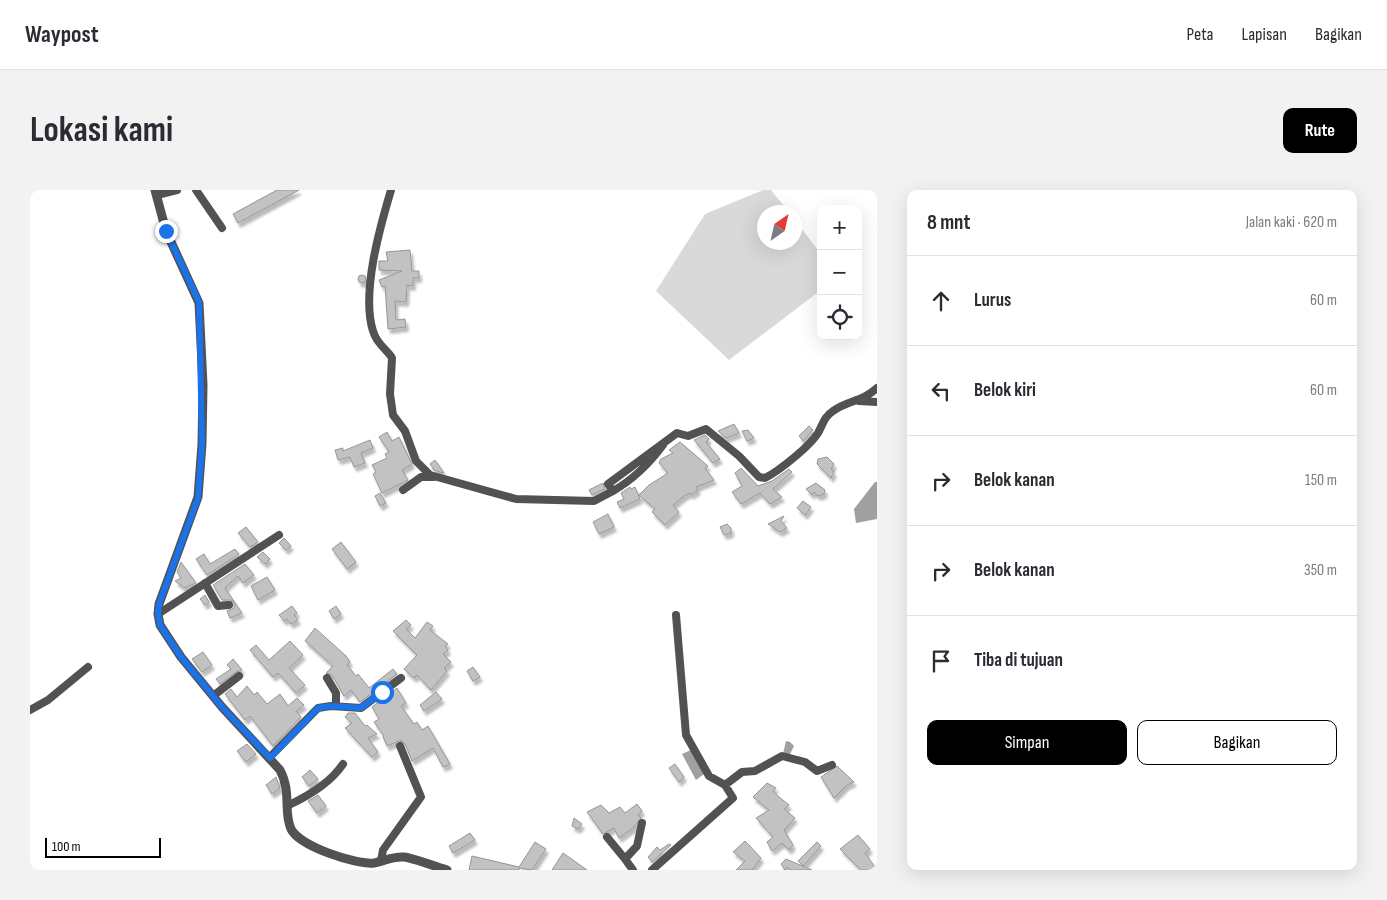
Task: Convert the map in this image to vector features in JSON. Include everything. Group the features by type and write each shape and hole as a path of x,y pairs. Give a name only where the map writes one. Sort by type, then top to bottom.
{"street":[{"path":"177,190 156,192 166,231 199,302 202,444 198,498 159,604 160,625 181,657 213,696 270,758 286,782 290,827 304,842 360,862 373,863 404,857 448,870"},
{"path":"196,190 222,228"},
{"path":"391,190 375,248 368,307 373,331 382,348 392,358 390,394 393,415 406,431 416,461 424,471 436,477 516,499 594,501 614,490 608,484 669,438 677,433 688,436 706,430 739,456 759,477 765,478 810,441 818,433 823,420 833,411 847,404 859,401 877,402"},
{"path":"859,401 877,388"},
{"path":"403,490 421,477 436,477"},
{"path":"158,614 279,535"},
{"path":"205,583 218,606 229,605"},
{"path":"652,870 732,800 733,796 725,785 709,776 686,735 676,615"},
{"path":"30,710 48,700 88,666"},
{"path":"213,696 239,676"},
{"path":"328,678 336,694 336,706"},
{"path":"270,758 314,710 324,706 361,708 401,678"},
{"path":"381,860 383,850 421,797 400,746"},
{"path":"725,785 742,772 755,771 782,756 805,762 817,771 832,765"},
{"path":"289,805 308,795 337,773 344,764"},
{"path":"625,859 637,846 642,823"},
{"path":"607,837 633,870"}],"shaded area":[{"path":"763,190 771,190 783,205 757,205 757,250 802,250 802,229 817,249 817,293 729,360 656,291 705,214"},
{"path":"875,482 877,482 877,519 856,523 854,509"},
{"path":"786,741 794,746 789,756 783,754"},
{"path":"691,750 704,774 696,780 682,754"}],"building":[{"path":"277,190 299,190 238,223 233,214"},
{"path":"410,250 412,271 419,271 419,278 413,278 413,286 407,285 406,302 395,301 396,320 405,319 406,327 388,329 385,286 382,287 379,280 402,271 379,270 379,261 388,261 386,252"},
{"path":"362,275 366,279 362,283 358,279"},
{"path":"734,424 739,433 726,438 718,431"},
{"path":"809,426 813,430 803,441 799,436"},
{"path":"748,430 754,438 747,441 742,431"},
{"path":"387,432 392,441 399,437 412,464 402,470 408,480 382,493 373,474 376,472 372,465 387,458 385,454 389,452 379,437"},
{"path":"705,435 709,439 706,442 720,459 713,463 694,440"},
{"path":"370,440 373,448 361,453 365,463 354,467 350,457 338,460 335,450 343,448 343,451"},
{"path":"680,442 708,466 705,468 714,480 696,487 698,490 691,495 690,493 684,496 673,505 679,512 665,525 652,512 655,509 639,495 649,485 668,473 659,463 661,459 673,453 669,450"},
{"path":"827,457 834,464 831,469 834,472 831,478 817,464 818,459"},
{"path":"435,460 444,473 434,470 430,464"},
{"path":"741,468 758,486 772,481 789,469 792,472 773,489 782,497 770,504 760,493 741,504 732,492 742,486 735,473"},
{"path":"603,483 605,489 592,495 589,490"},
{"path":"816,483 825,490 824,494 818,496 814,492 812,495 806,489"},
{"path":"630,487 631,489 635,487 640,499 620,508 617,502 624,499 621,493"},
{"path":"380,493 386,503 380,506 375,496"},
{"path":"803,501 811,507 805,515 797,508"},
{"path":"608,514 614,527 599,534 593,522"},
{"path":"784,516 781,521 787,528 780,532 768,524"},
{"path":"727,524 731,528 731,533 724,535 720,527"},
{"path":"246,527 258,542 250,547 238,533"},
{"path":"284,538 291,546 286,550 279,543"},
{"path":"341,542 356,562 347,569 332,549"},
{"path":"235,549 239,554 207,575 196,559 204,554 210,564"},
{"path":"263,552 270,559 265,564 257,557"},
{"path":"181,562 196,583 184,588 175,581 181,578 177,572"},
{"path":"245,564 254,575 243,583 238,576 225,588 242,613 230,618 227,611 234,608 234,602 222,600 213,585"},
{"path":"267,577 275,590 258,600 251,586"},
{"path":"205,595 209,602 205,605 200,599"},
{"path":"292,606 297,613 294,615 298,620 291,624 287,619 284,621 279,615"},
{"path":"336,606 341,614 334,619 329,611"},
{"path":"406,620 411,625 406,629 415,638 427,622 433,626 430,630 448,644 445,646 448,650 443,654 451,662 444,668 447,671 431,690 417,675 414,678 404,669 417,655 393,631"},
{"path":"315,628 346,656 350,662 347,665 356,676 358,674 369,688 393,669 397,674 360,702 351,690 344,696 332,675 326,673 333,666 305,641"},
{"path":"290,641 303,655 289,668 305,685 296,693 278,673 273,677 250,650 256,645 269,660"},
{"path":"203,652 212,665 202,672 192,659"},
{"path":"233,659 242,670 236,672 220,684 216,679 231,669 227,665"},
{"path":"473,667 480,677 473,681 467,671"},
{"path":"247,686 254,695 257,692 267,704 280,694 288,706 297,698 304,705 296,711 301,717 273,746 250,716 245,720 225,694 231,689 237,697"},
{"path":"397,688 406,703 401,706 414,724 417,722 422,730 428,726 450,764 443,767 433,748 412,761 405,744 401,740 387,746 384,736 374,722 379,719 372,707"},
{"path":"436,692 442,699 424,711 420,705"},
{"path":"348,713 355,713 365,726 367,725 377,734 368,738 378,752 372,757 345,728 352,723 345,717"},
{"path":"247,744 256,754 246,762 237,751"},
{"path":"675,764 684,777 679,782 669,768"},
{"path":"837,766 854,782 847,785 834,798 821,777"},
{"path":"310,770 318,779 309,786 302,777"},
{"path":"276,777 280,788 272,794 266,785"},
{"path":"767,783 776,788 773,792 789,805 784,809 795,818 784,830 793,845 789,850 782,843 772,851 767,842 773,837 756,818 769,810 753,797"},
{"path":"318,795 326,806 317,813 308,801"},
{"path":"637,804 642,811 638,815 641,818 633,828 619,838 614,828 603,834 587,812 601,805 609,813 620,807 625,813"},
{"path":"574,818 582,824 578,829 572,826"},
{"path":"470,833 475,840 453,853 449,846"},
{"path":"858,835 870,849 865,853 877,870 861,870 840,849"},
{"path":"745,841 761,858 752,870 736,870 745,861 733,852"},
{"path":"535,842 546,849 532,870 519,868 519,870 469,870 472,856 519,867"},
{"path":"817,842 821,846 803,866 798,861"},
{"path":"669,844 671,845 652,862 648,857 657,847 660,850"},
{"path":"563,853 587,870 552,870"},
{"path":"786,859 812,870 791,870 787,867 785,870 781,864"}],"route":[{"path":"166,231 199,302 202,444 198,498 159,604 160,625 181,657 206,688 270,758 314,710 324,706 365,707 382,692"}]}
